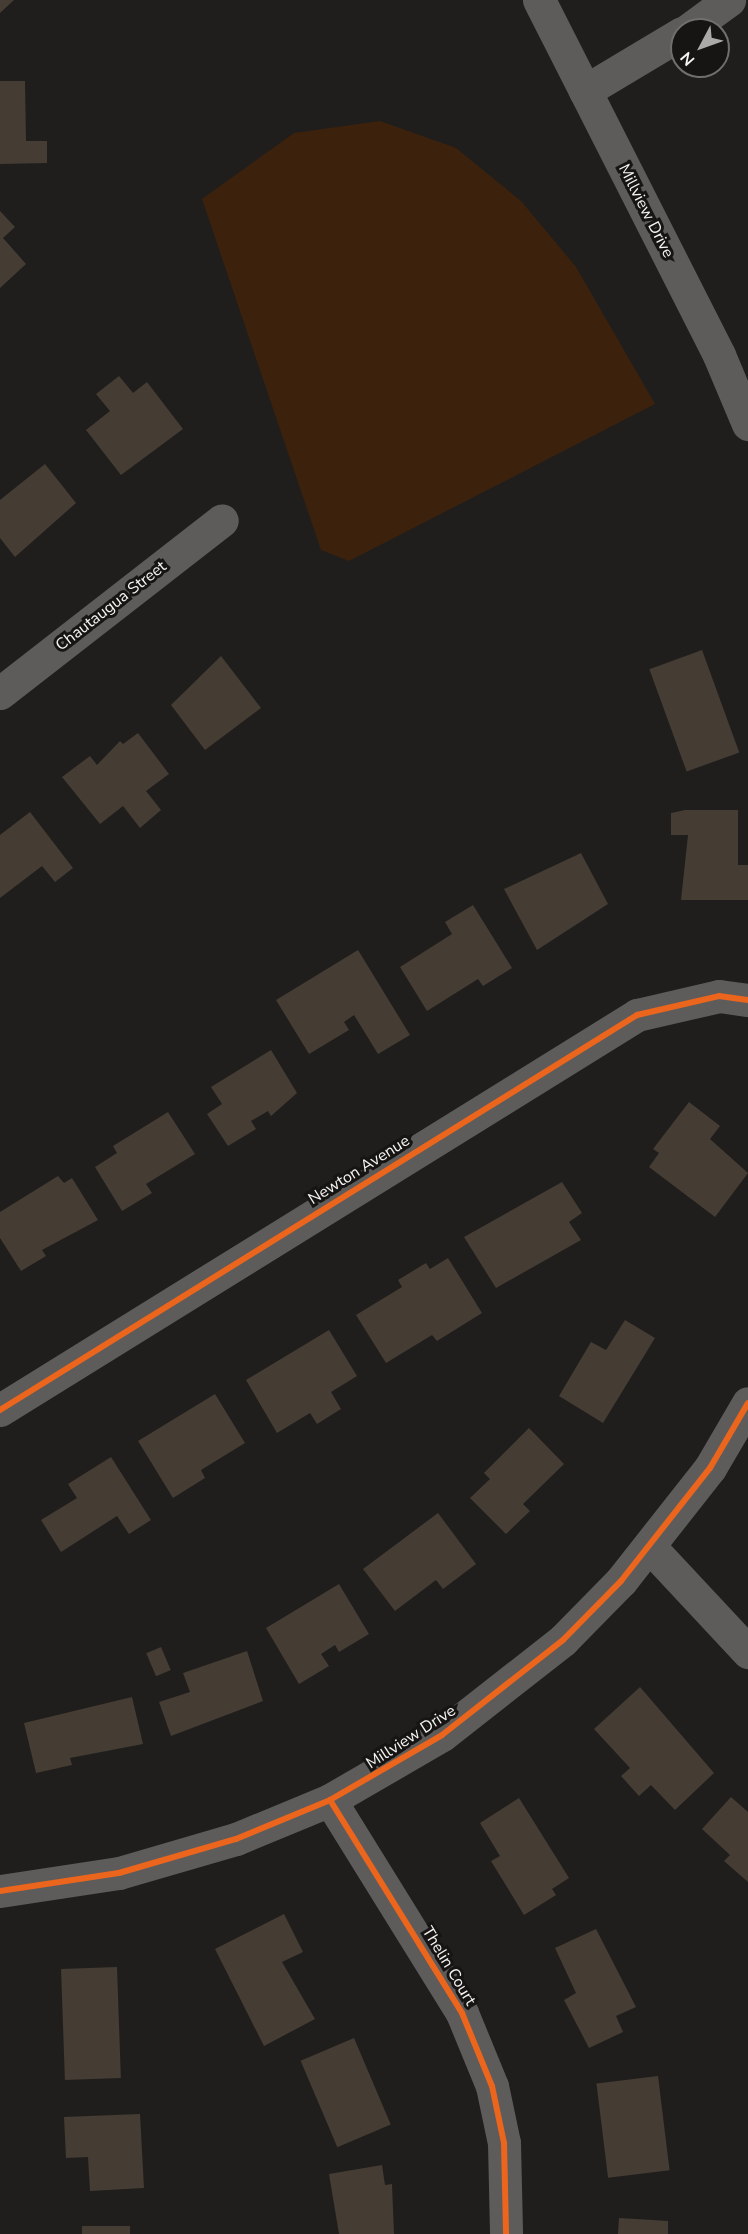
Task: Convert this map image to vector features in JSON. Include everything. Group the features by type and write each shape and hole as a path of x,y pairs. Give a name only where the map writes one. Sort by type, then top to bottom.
{"street":[{"name":"Millview Drive","path":"539,0 719,355 748,424"},
{"path":"704,18 729,0"},
{"path":"585,90 670,40"},
{"name":"Chautaugua Street","path":"0,693 222,520"},
{"name":"Newton Avenue","path":"0,1410 637,1015 719,996 748,1000"},
{"name":"Millview Drive","path":"0,1891 119,1873 237,1839 330,1800 442,1735 501,1693 563,1640 650,1547 710,1468 748,1403"},
{"path":"650,1547 748,1652"},
{"name":"Thelin Court","path":"330,1800 462,2013 492,2086 504,2143 506,2234"}],"shaded area":[{"path":"380,121 456,148 521,201 576,267 655,404 349,561 321,550 202,199 294,133"}],"building":[{"path":"0,0 14,0 0,13"},
{"path":"0,81 25,81 26,141 47,141 47,163 0,164"},
{"path":"0,211 15,227 3,238 26,264 0,288"},
{"path":"119,376 133,393 147,382 183,429 121,475 86,430 110,411 96,394"},
{"path":"45,464 76,503 15,557 0,538 0,500"},
{"path":"702,650 739,752 687,772 649,669"},
{"path":"221,656 261,708 205,750 171,705"},
{"path":"138,733 169,774 146,791 161,810 140,828 123,806 100,824 62,777 90,756 97,765 120,741 123,744"},
{"path":"685,810 738,810 738,865 748,865 748,900 681,900 688,835 671,835 671,813"},
{"path":"30,812 73,868 55,882 42,866 0,898 0,835"},
{"path":"581,853 608,904 537,950 504,889"},
{"path":"473,905 512,968 483,986 478,979 427,1011 400,967 452,934 445,922"},
{"path":"358,950 410,1035 378,1054 354,1015 344,1022 349,1030 309,1054 276,1000"},
{"path":"271,1050 297,1093 271,1116 268,1111 251,1121 256,1129 228,1146 207,1114 222,1104 211,1087"},
{"path":"689,1102 720,1126 710,1139 748,1173 715,1217 649,1167 659,1153 653,1149"},
{"path":"168,1112 195,1154 146,1184 152,1193 122,1211 95,1167 117,1153 113,1146"},
{"path":"58,1176 64,1183 72,1178 98,1220 42,1250 46,1256 21,1271 0,1238 0,1212"},
{"path":"562,1182 582,1213 569,1222 581,1240 496,1288 464,1237"},
{"path":"448,1258 482,1313 437,1341 432,1335 386,1363 356,1315 402,1287 398,1280 426,1263 430,1269"},
{"path":"625,1320 655,1338 603,1423 559,1396 591,1342 606,1350"},
{"path":"329,1330 357,1376 331,1392 341,1409 317,1424 310,1413 277,1433 246,1380"},
{"path":"215,1394 245,1443 201,1470 205,1478 173,1498 138,1441"},
{"path":"529,1428 564,1464 523,1504 530,1511 506,1534 470,1498 490,1479 484,1473"},
{"path":"111,1457 151,1520 129,1534 117,1516 61,1552 41,1520 77,1498 68,1484"},
{"path":"438,1513 476,1564 443,1589 436,1580 395,1611 363,1569"},
{"path":"339,1584 369,1634 339,1652 335,1645 321,1654 329,1666 299,1684 266,1628"},
{"path":"161,1647 171,1670 156,1676 146,1653"},
{"path":"247,1651 263,1701 171,1736 159,1702 190,1692 183,1673"},
{"path":"640,1687 714,1773 675,1810 651,1785 639,1796 621,1776 630,1768 594,1729"},
{"path":"132,1697 143,1744 70,1758 72,1765 36,1773 24,1723"},
{"path":"731,1797 748,1812 748,1882 724,1861 730,1855 702,1829"},
{"path":"519,1798 569,1878 552,1889 556,1895 524,1915 491,1861 500,1856 480,1823"},
{"path":"284,1914 303,1952 282,1962 315,2019 264,2046 215,1949"},
{"path":"596,1929 636,2007 616,2016 623,2032 589,2048 564,2000 576,1993 555,1948"},
{"path":"117,1967 121,2078 65,2080 61,1969"},
{"path":"354,2038 391,2125 337,2147 301,2061"},
{"path":"658,2076 670,2170 608,2178 596,2084"},
{"path":"140,2114 144,2188 90,2191 88,2157 66,2158 64,2117"},
{"path":"382,2165 385,2185 392,2184 394,2234 339,2234 329,2174"},
{"path":"619,2218 668,2221 668,2234 618,2234"},
{"path":"82,2226 130,2226 130,2234 82,2234"}],"cycle path":[{"path":"0,1410 637,1015 719,996 748,1000"},
{"path":"0,1891 119,1873 236,1839 330,1800 442,1735 563,1640 621,1581 710,1468 748,1403"},
{"path":"330,1800 462,2013 492,2086 504,2143 506,2234"}]}
